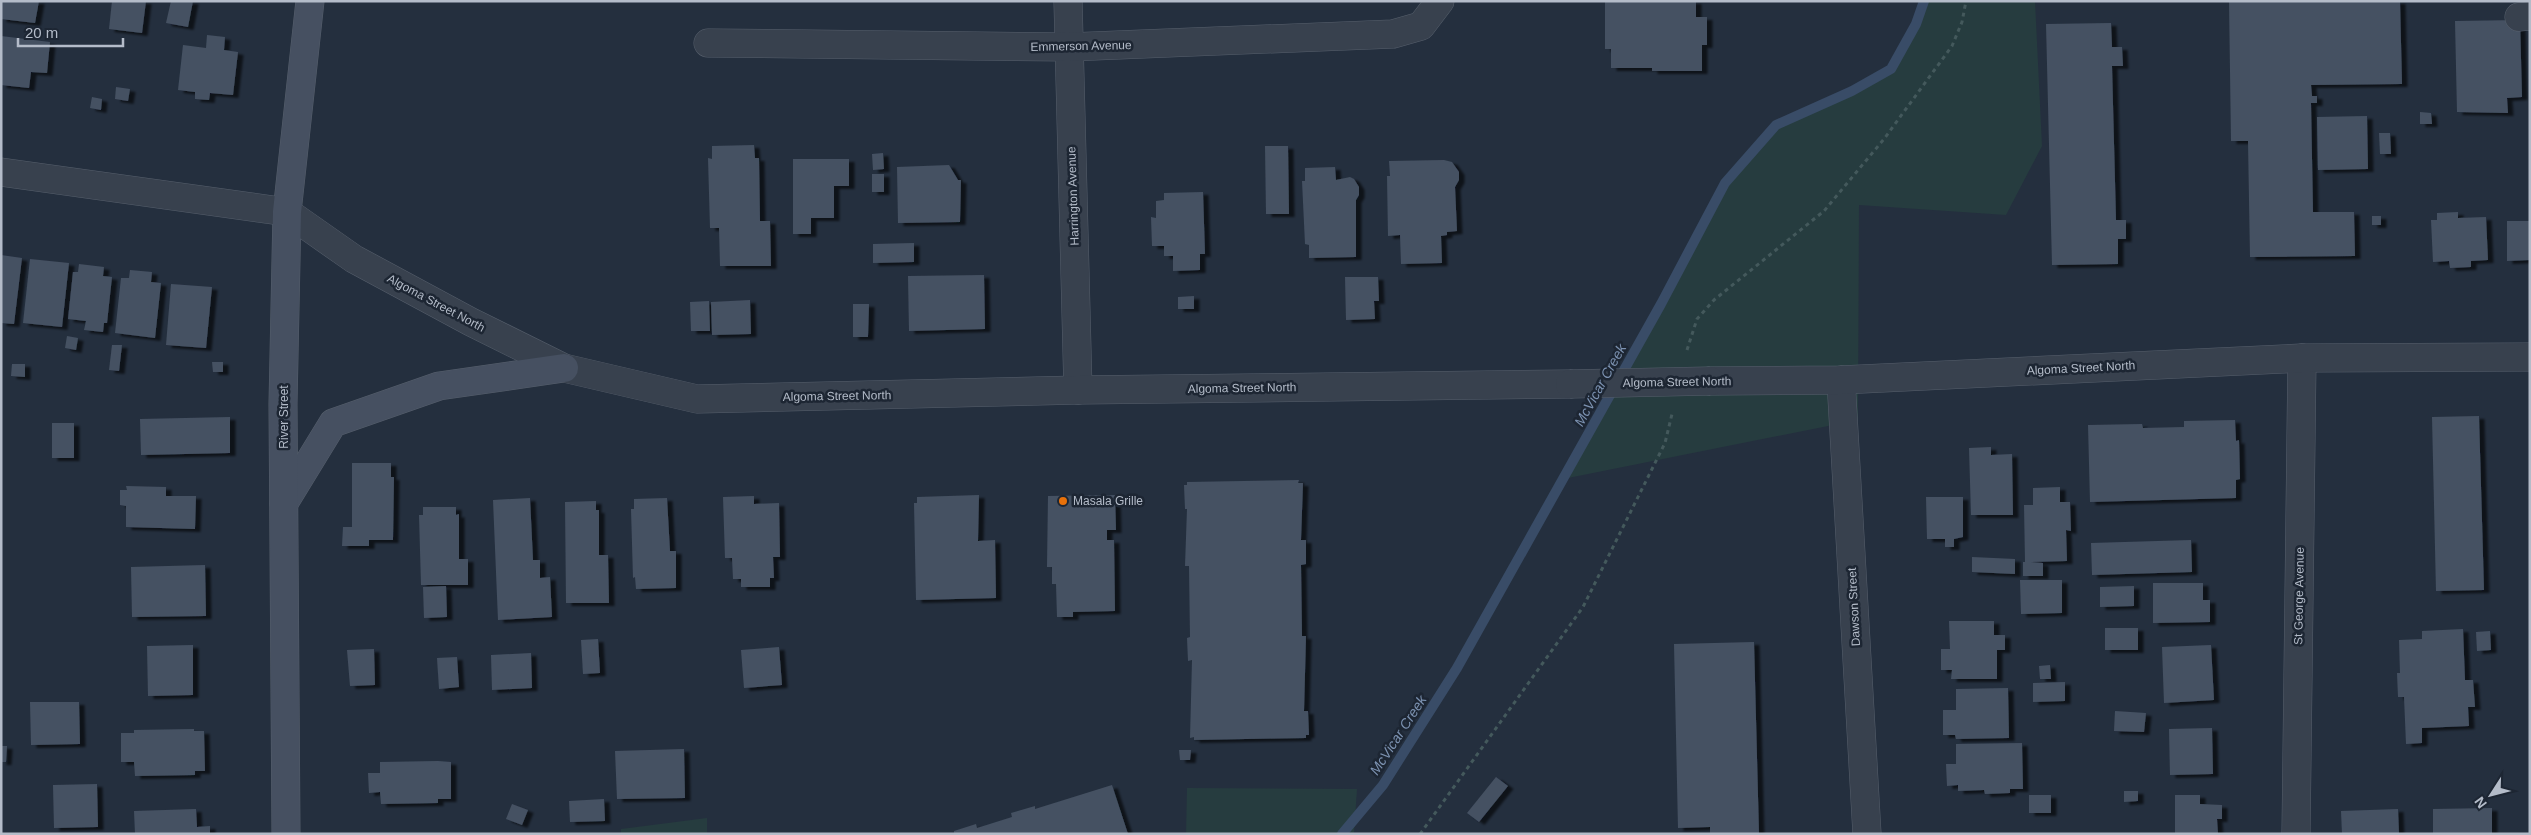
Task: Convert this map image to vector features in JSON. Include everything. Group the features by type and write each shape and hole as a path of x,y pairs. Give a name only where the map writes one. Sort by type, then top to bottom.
{"main road":[{"name":"River Street","path":"286,834 284,503 287,212 310,1"},
{"path":"284,503 333,423 439,386 564,368"}],"street":[{"name":"Harrington Avenue","path":"1068,1 1078,390"},
{"name":"Emmerson Avenue","path":"708,43 1069,47 1393,34 1421,26 1440,1"},
{"name":"Algoma Street North","path":"1,172 287,212 354,259 472,322 564,368 697,399 1078,390 1841,380 2302,358 2530,357"},
{"name":"St George Avenue","path":"2296,834 2302,358"},
{"name":"Dawson Street","path":"1841,380 1867,834"}],"green space":[{"path":"1924,1 2035,1 2042,146 2006,215 1859,205 1858,420 1563,479 1661,304 1725,183 1776,125 1852,91 1891,69 1916,24"},
{"path":"1187,788 1357,789 1354,834 1186,834"},
{"path":"707,818 707,834 621,834 621,829"}],"building":[{"path":"1,1 39,1 35,23 1,19"},
{"path":"112,1 146,1 142,33 109,29"},
{"path":"171,1 193,1 188,27 166,23"},
{"path":"1605,1 1696,1 1696,17 1707,17 1707,45 1702,45 1702,71 1652,71 1652,68 1611,68 1611,49 1605,49"},
{"path":"2229,1 2400,1 2402,84 2311,85 2312,96 2317,96 2317,103 2311,103 2313,212 2354,212 2355,256 2250,257 2248,141 2231,141"},
{"path":"2520,20 2522,97 2507,98 2508,113 2457,112 2455,21"},
{"path":"2111,23 2112,47 2122,47 2123,66 2112,66 2116,220 2126,220 2126,239 2118,239 2118,264 2052,265 2046,24"},
{"path":"207,35 225,37 224,50 238,52 233,95 210,93 209,100 195,99 195,92 178,90 183,45 206,48"},
{"path":"1,36 50,42 47,73 31,72 29,88 1,85"},
{"path":"116,87 130,89 128,101 115,99"},
{"path":"92,97 102,99 101,110 90,108"},
{"path":"2420,112 2431,113 2432,124 2420,124"},
{"path":"2367,116 2368,169 2318,170 2317,117"},
{"path":"2379,133 2390,133 2391,154 2380,154"},
{"path":"754,145 755,158 759,158 760,221 770,221 771,266 720,266 719,228 710,228 708,158 712,159 712,146"},
{"path":"1265,146 1288,146 1289,214 1266,214"},
{"path":"883,153 884,169 873,170 872,154"},
{"path":"793,159 849,159 849,186 834,186 834,218 811,218 811,234 793,234"},
{"path":"1444,160 1452,162 1459,172 1459,180 1455,187 1457,231 1447,232 1447,235 1441,236 1442,263 1401,264 1400,235 1388,236 1387,176 1390,176 1389,161"},
{"path":"949,165 958,180 961,180 960,222 898,223 897,167"},
{"path":"1335,167 1336,180 1350,177 1354,179 1359,187 1359,195 1356,200 1356,257 1309,258 1309,245 1305,244 1302,181 1305,181 1305,168"},
{"path":"872,174 884,174 884,192 872,192"},
{"path":"1203,192 1205,254 1200,254 1200,270 1173,271 1173,256 1164,256 1164,246 1152,246 1151,217 1156,218 1156,201 1164,200 1164,193"},
{"path":"2458,212 2458,218 2486,217 2488,260 2471,261 2471,267 2450,268 2449,261 2433,262 2431,220 2437,220 2437,213"},
{"path":"2372,216 2381,216 2381,225 2372,225"},
{"path":"2507,221 2530,221 2530,260 2507,261"},
{"path":"914,243 914,262 873,263 873,244"},
{"path":"1,255 22,258 14,324 1,323"},
{"path":"30,259 69,263 62,327 23,323"},
{"path":"79,264 104,267 103,276 112,277 107,323 104,323 103,332 84,330 86,321 68,319 73,272 78,272"},
{"path":"130,270 152,272 151,282 161,283 155,338 115,333 121,278 129,278"},
{"path":"984,275 985,329 909,331 908,276"},
{"path":"1345,277 1378,277 1379,301 1374,301 1375,319 1346,320"},
{"path":"171,284 212,287 206,348 166,345"},
{"path":"1194,296 1194,309 1178,309 1178,297"},
{"path":"750,300 751,334 712,335 711,302"},
{"path":"709,301 710,331 691,331 690,302"},
{"path":"853,304 869,304 868,337 853,337"},
{"path":"67,336 78,338 76,350 65,348"},
{"path":"112,345 122,345 119,371 109,370"},
{"path":"212,362 223,362 223,372 213,372"},
{"path":"12,364 25,364 25,377 11,376"},
{"path":"2479,416 2484,590 2436,591 2432,417"},
{"path":"230,417 230,453 141,455 140,419"},
{"path":"2235,420 2236,441 2239,440 2240,479 2236,480 2236,498 2090,502 2088,425 2142,424 2143,428 2184,427 2184,421"},
{"path":"52,423 74,423 74,458 52,458"},
{"path":"1991,447 1991,455 2012,454 2013,515 1971,515 1969,448"},
{"path":"352,463 391,463 391,477 394,477 393,540 369,540 369,546 342,546 343,527 352,527"},
{"path":"1299,480 1298,483 1303,483 1301,540 1306,540 1306,564 1301,565 1302,636 1306,636 1304,711 1308,711 1309,735 1306,735 1306,738 1194,740 1194,737 1190,738 1192,660 1188,661 1187,638 1190,637 1189,566 1185,566 1187,509 1185,509 1184,485 1187,485 1187,482"},
{"path":"126,486 166,487 166,496 196,496 195,529 126,527 126,506 120,505 120,490 127,490"},
{"path":"2060,487 2060,502 2070,502 2071,531 2066,530 2067,561 2030,562 2043,563 2043,576 2023,576 2023,562 2025,562 2024,505 2033,505 2033,488"},
{"path":"979,495 978,541 995,540 996,598 916,600 914,503 917,503 917,497"},
{"path":"1115,495 1116,530 1107,530 1107,540 1114,540 1115,611 1073,612 1073,617 1057,617 1056,584 1052,584 1052,567 1047,567 1048,496"},
{"path":"754,496 754,504 779,503 780,557 773,557 774,578 770,578 770,587 741,587 741,579 733,579 732,558 725,558 723,497"},
{"path":"1926,497 1963,497 1963,537 1954,539 1954,547 1945,547 1945,539 1927,539"},
{"path":"530,498 533,560 540,560 540,578 550,577 552,617 498,620 493,500"},
{"path":"667,498 670,551 676,551 676,588 636,589 635,577 633,578 631,509 634,509 634,499"},
{"path":"596,501 596,510 599,510 599,555 608,555 609,603 566,603 565,502"},
{"path":"423,507 456,507 456,515 459,514 459,559 468,559 468,585 421,585 419,515 423,515"},
{"path":"2191,540 2192,572 2092,575 2091,543"},
{"path":"1972,557 2015,559 2015,574 1972,572"},
{"path":"205,565 206,616 132,617 131,567"},
{"path":"2020,580 2062,580 2062,613 2021,614"},
{"path":"2153,583 2203,583 2203,600 2210,600 2210,622 2153,623"},
{"path":"446,586 447,617 424,618 423,587"},
{"path":"2134,586 2134,606 2100,607 2100,587"},
{"path":"1949,621 1994,621 1994,635 2005,635 2005,650 1997,650 1997,679 1951,679 1952,670 1941,670 1941,649 1950,649"},
{"path":"2105,628 2138,628 2138,650 2105,650"},
{"path":"2463,629 2465,680 2473,680 2475,707 2468,707 2469,726 2422,728 2422,743 2406,744 2404,697 2398,697 2397,673 2400,673 2399,640 2422,639 2422,631"},
{"path":"2490,631 2491,650 2477,651 2476,632"},
{"path":"598,639 600,673 583,674 581,640"},
{"path":"1754,642 1759,834 1710,834 1710,827 1678,828 1674,644"},
{"path":"193,645 193,695 148,696 147,646"},
{"path":"2211,645 2214,700 2164,703 2162,647"},
{"path":"779,647 782,685 744,688 741,650"},
{"path":"374,649 375,685 350,686 347,650"},
{"path":"531,653 532,688 492,690 491,655"},
{"path":"457,657 459,687 439,689 437,658"},
{"path":"2050,665 2051,679 2040,679 2039,666"},
{"path":"2065,682 2065,701 2033,702 2033,683"},
{"path":"2008,688 2009,738 1956,739 1955,735 1943,735 1943,710 1956,710 1956,689"},
{"path":"30,702 79,702 80,744 31,745"},
{"path":"2115,711 2146,713 2144,732 2114,731"},
{"path":"2212,728 2213,774 2170,775 2169,729"},
{"path":"194,729 194,731 204,731 205,771 195,771 195,775 135,776 134,762 121,762 121,733 134,733 134,730"},
{"path":"2022,743 2023,789 2010,789 2010,793 1985,794 1984,790 1958,791 1958,785 1947,786 1946,764 1956,764 1956,744"},
{"path":"1,746 7,746 6,762 1,762"},
{"path":"684,749 685,798 617,799 615,751"},
{"path":"1179,750 1191,750 1190,760 1180,760"},
{"path":"380,762 451,762 451,799 438,799 438,803 381,804 380,792 369,793 368,773 380,773"},
{"path":"1496,777 1508,786 1479,822 1467,813"},
{"path":"97,784 98,827 54,828 53,785"},
{"path":"1112,785 1128,834 954,834 954,831 976,824 977,828 1012,817 1011,813 1035,806 1035,809"},
{"path":"2124,791 2138,791 2138,801 2124,802"},
{"path":"2029,795 2051,795 2051,813 2029,813"},
{"path":"2175,795 2200,795 2200,804 2222,805 2222,819 2217,819 2218,834 2175,834"},
{"path":"604,799 605,821 570,822 569,801"},
{"path":"512,804 528,810 522,825 506,819"},
{"path":"2492,808 2492,834 2433,834 2433,809"},
{"path":"196,809 197,827 210,826 210,834 135,834 134,811"},
{"path":"2398,809 2399,834 2342,834 2341,811"}],"waterway":[{"name":"McVicar Creek","path":"1342,834 1383,785 1457,668 1661,304 1725,183 1776,125 1852,91 1891,69 1916,24 1924,1"}],"place":[{"name":"Masala Grille","path":"1063,501"}]}
